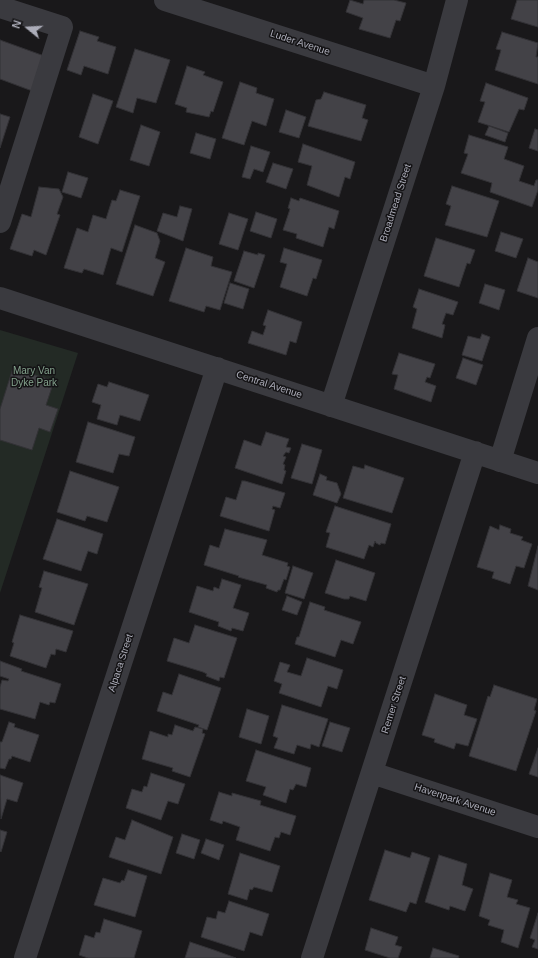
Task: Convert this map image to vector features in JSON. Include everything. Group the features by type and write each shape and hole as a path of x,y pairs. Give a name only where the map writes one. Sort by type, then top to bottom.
{"street":[{"name":"Luder Avenue","path":"165,0 434,86"},
{"name":"Broadmead Street","path":"331,406 434,86 458,0"},
{"path":"0,7 62,27 0,222"},
{"name":"Central Avenue","path":"0,298 538,473"},
{"path":"500,461 538,338"},
{"name":"Alpaca Street","path":"25,958 217,368"},
{"name":"Remer Street","path":"312,958 475,452"},
{"name":"Havenpark Avenue","path":"372,774 538,828"}],"green space":[{"name":"Mary Van Dyke Park","path":"0,330 78,353 0,593"}],"building":[{"path":"350,0 363,4 364,0 394,0 406,3 400,21 396,20 390,38 359,29 363,18 346,12"},
{"path":"517,0 538,0 538,27 511,19"},
{"path":"80,31 99,37 97,41 116,47 108,74 84,66 81,75 67,70"},
{"path":"502,32 538,43 536,57 538,57 538,84 495,70 501,50 496,49"},
{"path":"0,40 47,57 35,92 0,79"},
{"path":"135,49 170,60 156,103 137,98 133,113 116,107"},
{"path":"187,66 205,72 203,75 223,82 213,112 211,111 209,117 186,112 187,108 175,104"},
{"path":"240,82 257,88 256,93 274,99 266,126 252,121 244,145 222,138"},
{"path":"486,83 528,98 524,110 519,109 509,132 478,122 485,102 480,101"},
{"path":"324,92 366,105 362,118 368,120 361,141 308,126 316,100 321,99"},
{"path":"93,94 113,101 98,144 79,137"},
{"path":"286,110 306,117 299,138 279,132"},
{"path":"0,114 10,117 0,148"},
{"path":"141,125 160,132 149,166 130,160"},
{"path":"489,126 508,133 505,142 485,135"},
{"path":"535,129 538,130 538,151 529,148"},
{"path":"196,133 216,139 210,159 190,153"},
{"path":"469,135 508,147 504,159 524,166 519,181 534,186 536,180 538,180 538,190 532,207 490,192 492,183 461,173 468,154 464,153"},
{"path":"303,144 355,162 350,179 345,177 339,197 307,185 312,166 298,162"},
{"path":"251,146 270,152 263,172 254,169 250,179 242,177"},
{"path":"273,163 293,169 286,189 266,182"},
{"path":"68,172 88,178 81,198 62,192"},
{"path":"452,186 499,201 487,237 445,225 451,206 446,204"},
{"path":"39,187 59,189 63,197 57,214 60,215 46,255 34,250 32,256 10,249 22,214 31,217"},
{"path":"120,190 140,196 122,252 111,248 103,275 84,269 82,273 64,268 77,228 88,232 93,215 106,219 112,200 116,201"},
{"path":"291,198 299,201 300,198 339,211 334,229 329,227 323,247 296,238 297,234 283,230 290,209 288,208"},
{"path":"180,206 192,209 183,241 157,231 163,213 177,217"},
{"path":"256,212 277,219 271,238 250,231"},
{"path":"229,213 248,219 238,250 219,244"},
{"path":"135,225 157,233 160,241 155,258 165,262 153,296 116,284"},
{"path":"501,232 523,239 516,258 495,251"},
{"path":"436,238 475,250 470,264 467,263 459,287 424,276"},
{"path":"186,248 213,257 211,266 232,272 220,310 206,306 204,312 169,301"},
{"path":"284,248 322,260 316,279 313,278 307,296 280,287 287,264 280,262"},
{"path":"244,251 258,255 258,253 265,255 254,288 234,281"},
{"path":"528,258 538,262 538,298 517,291"},
{"path":"230,283 249,289 243,309 224,303"},
{"path":"485,284 505,290 499,310 479,303"},
{"path":"419,289 458,302 453,315 446,313 442,324 445,325 442,338 412,328 417,309 413,307"},
{"path":"268,310 302,322 296,343 290,341 286,355 248,343 252,331 263,335 266,326 263,325"},
{"path":"482,334 490,337 482,361 462,355 468,336 480,339"},
{"path":"399,353 435,364 430,378 427,377 425,382 436,386 431,402 394,389 398,375 392,374"},
{"path":"463,358 483,365 476,385 456,378"},
{"path":"13,368 54,381 46,405 58,409 50,432 39,428 32,450 0,440 0,409"},
{"path":"109,382 149,395 140,421 120,415 117,425 97,419 101,405 92,402 98,384 107,387"},
{"path":"88,422 135,437 129,456 119,454 113,473 76,462"},
{"path":"266,432 289,439 286,447 291,448 289,453 286,452 283,456 286,457 283,464 285,465 284,470 286,471 282,484 235,468 244,440 261,446"},
{"path":"302,444 322,450 312,484 291,478"},
{"path":"365,465 404,478 392,513 343,498 353,466 364,469"},
{"path":"70,471 119,487 107,522 87,516 85,521 57,512"},
{"path":"320,474 327,477 326,480 337,483 341,494 337,503 313,495"},
{"path":"242,481 285,493 280,508 273,506 272,509 275,510 269,531 220,516 226,497 236,500"},
{"path":"335,506 391,524 385,544 381,543 380,545 375,541 373,547 369,545 364,559 326,547 330,533 326,532"},
{"path":"57,519 103,534 97,554 88,551 81,571 43,559"},
{"path":"500,525 511,529 510,533 523,537 521,540 532,544 524,568 516,566 510,584 492,578 494,572 477,567 490,526 499,530"},
{"path":"225,529 267,540 262,555 288,563 287,566 290,567 286,580 284,579 280,590 277,592 266,588 267,585 204,565 210,545 219,548"},
{"path":"538,546 538,590 528,586"},
{"path":"336,560 375,573 366,601 350,596 349,599 344,599 325,593"},
{"path":"293,566 313,573 304,599 285,593"},
{"path":"44,571 88,584 74,625 35,612 42,588 39,587"},
{"path":"222,579 241,585 233,608 249,613 243,631 232,628 231,631 218,626 219,622 189,612 197,586 213,591 214,587 219,589"},
{"path":"287,596 302,602 297,615 282,610"},
{"path":"310,602 325,607 324,610 361,622 353,644 341,640 335,657 295,644 297,637 299,637"},
{"path":"20,615 73,631 66,652 56,649 55,655 51,654 46,668 10,656 14,643 12,642"},
{"path":"195,625 237,638 224,678 220,677 219,681 206,676 207,674 203,672 167,661 174,638 189,643"},
{"path":"307,658 343,670 337,689 328,686 321,707 279,693 282,684 274,681 280,662 290,665 287,672 301,676"},
{"path":"0,661 22,669 21,671 61,684 55,703 50,702 49,705 40,702 35,719 0,709 0,687 2,680 8,681 9,679 0,676"},
{"path":"179,674 221,688 207,730 198,727 199,725 157,711 163,692 172,695"},
{"path":"494,685 537,699 534,710 536,711 516,771 469,756 488,696 490,697"},
{"path":"435,694 467,705 464,715 477,719 468,746 456,743 454,749 434,742 435,739 422,735"},
{"path":"282,705 328,719 319,747 311,744 310,749 297,745 294,754 274,748 278,738 273,736"},
{"path":"247,709 269,716 261,744 239,737"},
{"path":"9,722 15,724 14,727 39,735 30,762 12,756 11,759 9,759 5,769 0,768 0,742 2,742"},
{"path":"330,722 350,728 342,752 322,746"},
{"path":"175,725 193,731 195,727 203,729 202,733 205,734 190,777 172,771 173,768 142,759 150,731 168,737 168,734 172,735"},
{"path":"538,748 538,777 529,774"},
{"path":"256,750 311,768 306,787 296,784 293,790 290,789 286,803 263,795 266,787 246,781"},
{"path":"151,773 185,784 178,804 168,801 161,820 126,808 132,789 142,792 144,786 147,787"},
{"path":"0,775 23,783 17,802 7,799 1,819"},
{"path":"219,792 232,796 232,793 261,801 260,805 296,816 290,835 281,832 279,838 275,837 270,851 236,840 240,827 223,821 222,824 210,820"},
{"path":"132,820 173,837 161,874 109,857 116,837 125,840"},
{"path":"0,830 7,832 1,852 0,851"},
{"path":"182,834 200,840 194,859 176,853"},
{"path":"206,839 224,845 219,860 201,853"},
{"path":"385,850 410,858 412,852 430,858 416,904 410,902 406,912 369,900"},
{"path":"240,853 280,866 272,892 254,887 252,890 250,889 247,900 228,894"},
{"path":"439,855 467,864 462,885 473,889 465,911 450,906 449,910 425,902"},
{"path":"128,870 147,876 135,917 94,905 103,878 120,883 122,880 124,881"},
{"path":"490,873 512,880 507,897 518,900 516,904 530,908 518,948 501,942 504,930 488,925 490,920 479,916"},
{"path":"229,901 269,914 262,936 250,932 244,951 201,937 207,917 216,919 218,911 225,913"},
{"path":"538,913 538,949 532,947 535,940 530,938"},
{"path":"104,919 142,931 134,958 88,958 79,955 85,935 94,938 96,932 100,933"},
{"path":"371,928 398,937 395,945 402,947 398,958 390,958 365,950"},
{"path":"190,942 214,950 236,958 185,958"},
{"path":"433,948 459,956 458,958 430,958"}]}
